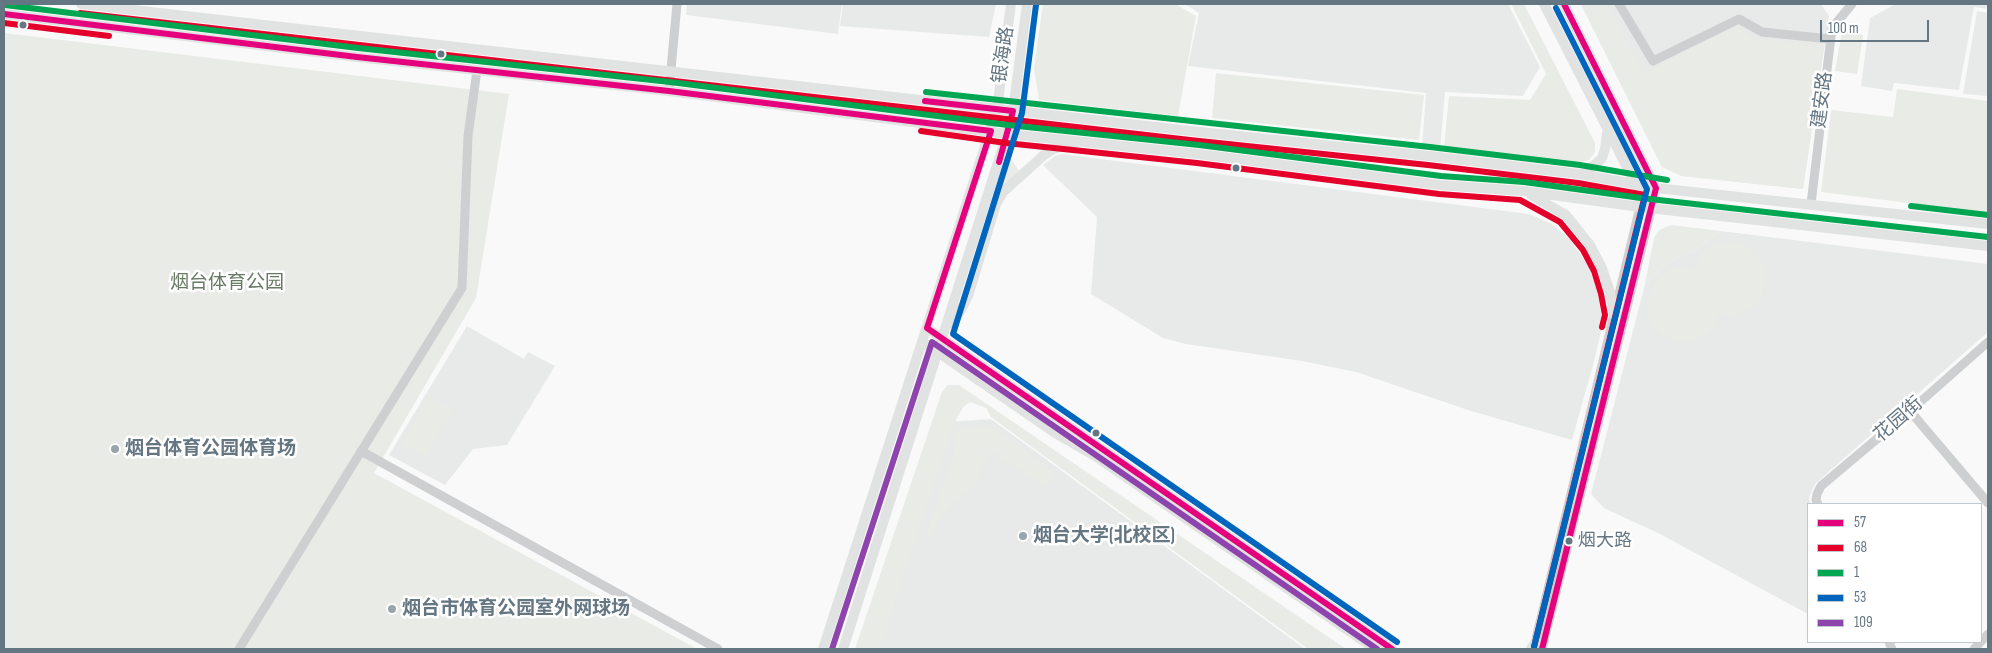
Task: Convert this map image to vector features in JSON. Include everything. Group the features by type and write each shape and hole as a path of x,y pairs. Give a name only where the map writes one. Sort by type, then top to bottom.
{"main road":[{"path":"81,4 126,6 670,72 1579,174 1656,188 1988,224"},
{"name":"银海路","path":"823,649 991,130 997,109 1011,4"},
{"name":"银海路","path":"843,649 1008,134 1013,111 1027,4"},
{"path":"1544,4 1636,185 1640,207"},
{"path":"1564,4 1656,188 1652,207"},
{"path":"4,14 668,91 991,130 1008,134 1088,141 1440,185 1523,192 1988,246"},
{"path":"1579,174 1587,172 1602,158 1607,141 1606,129"},
{"path":"945,334 968,296 996,204 1003,192 1053,149 1066,144 1088,141"},
{"path":"1523,192 1566,215 1579,230 1590,245 1602,268 1610,292 1614,314"},
{"path":"927,328 945,334 1392,649"},
{"path":"923,342 1054,433 1095,456 1375,649"}],"street":[{"path":"668,91 677,4"},
{"path":"1619,4 1653,61 1739,20 1762,32 1830,39"},
{"name":"建安路","path":"1811,204 1832,28 1852,4"},
{"path":"239,649 462,288 468,136 477,70"},
{"path":"1536,647 1640,207"},
{"path":"1536,647 1652,207"},
{"name":"花园街","path":"1817,502 1816,494 1821,486 1988,342"},
{"path":"1910,411 1988,503"},
{"path":"361,451 718,649"}],"shaded area":[{"path":"687,4 842,4 838,34 686,15"},
{"path":"843,4 996,4 989,37 840,26"},
{"path":"1185,4 1508,4 1540,67 1523,96 1445,92 1440,149 1422,148 1426,93 1188,66 1199,13"},
{"path":"1581,4 1821,4 1829,16 1803,189 1682,176 1662,167"},
{"path":"1896,4 1988,4 1988,9 1974,7 1959,90 1894,83 1892,91 1861,86 1870,18"},
{"path":"1977,11 1988,13 1988,96 1963,94"},
{"path":"1062,154 1529,214 1552,224 1570,239 1590,269 1603,323 1572,440 1471,411 1356,372 1302,361 1186,344 1163,338 1091,294 1097,217 1043,165 1055,156"},
{"path":"1721,231 1988,264 1988,332 1816,483 1811,492 1809,500 1810,503 1807,503 1807,613 1660,534 1604,508 1591,494 1645,284 1667,263 1694,251"},
{"path":"467,326 524,359 528,352 555,366 507,445 473,449 445,485 389,455"},
{"name":"烟台大学(北校区)","path":"991,419 1305,649 859,649 932,423"}],"green space":[{"path":"1043,4 1175,4 1196,16 1178,116 1039,100 1034,68"},
{"path":"1511,4 1524,4 1595,143 1595,152 1589,160 1575,163 1444,147 1449,96 1530,100 1546,74"},
{"path":"1581,4 1607,4 1643,73 1739,25 1753,38 1811,44 1824,43 1803,189 1682,176 1662,167"},
{"path":"1842,32 1863,35 1857,74 1835,71"},
{"name":"烟台体育公园","path":"4,33 509,94 476,298 374,473 697,649 4,649"},
{"path":"1216,73 1424,95 1419,140 1212,118"},
{"path":"1897,89 1988,101 1988,213 1821,192 1831,110 1893,117"},
{"path":"1010,157 1019,171 1004,186 967,290 964,289 1004,167"},
{"path":"1671,225 1721,231 1694,251 1667,263 1645,284 1654,238 1659,230"},
{"path":"1723,242 1735,242 1746,246 1756,253 1763,263 1766,274 1761,298 1753,307 1742,313 1730,316 1719,314 1715,324 1707,333 1697,339 1685,342 1661,335 1653,326 1648,315 1647,302 1650,290 1656,280 1665,273 1677,268 1694,270 1702,254 1711,246"},
{"path":"948,385 959,385 1346,649 1308,649 991,417 986,408 970,402 963,407 956,420 880,649 855,649 942,392"},
{"path":"429,396 453,409 426,457 402,444"},
{"path":"974,425 991,426 1056,472 1046,487 991,451 974,487 945,510 931,536 926,534 954,454 956,435 961,427"}],"transit line":[{"name":"57","path":"1542,649 1656,188 1564,4"},
{"name":"1","path":"5,5 358,48 670,82 1008,125 1199,145 1441,176 1524,182 1641,198 1988,237"},
{"name":"53","path":"1036,5 1022,113 953,334 1397,642"},
{"name":"53","path":"1534,647 1647,189 1556,8"},
{"name":"68","path":"80,13 1190,140 1428,165 1578,183 1645,195 1534,647"},
{"name":"57","path":"4,14 357,57 669,91 991,131 927,328 1392,649"},
{"name":"68","path":"4,23 109,36"},
{"name":"1","path":"926,92 1430,147 1580,165 1667,180"},
{"name":"57","path":"925,101 1013,111 999,162"},
{"name":"68","path":"921,131 1006,143 1197,163 1439,194 1520,200 1560,222 1583,250 1594,271 1601,294 1605,315 1602,327"},
{"name":"1","path":"1911,206 1988,215"},
{"name":"109","path":"832,649 932,342 1377,649"}],"place":[{"name":"烟台体育公园体育场","path":"115,449"},
{"name":"烟台大学(北校区)","path":"1023,536"},
{"name":"烟大路","path":"1569,541"},
{"name":"烟台市体育公园室外网球场","path":"392,609"}]}
